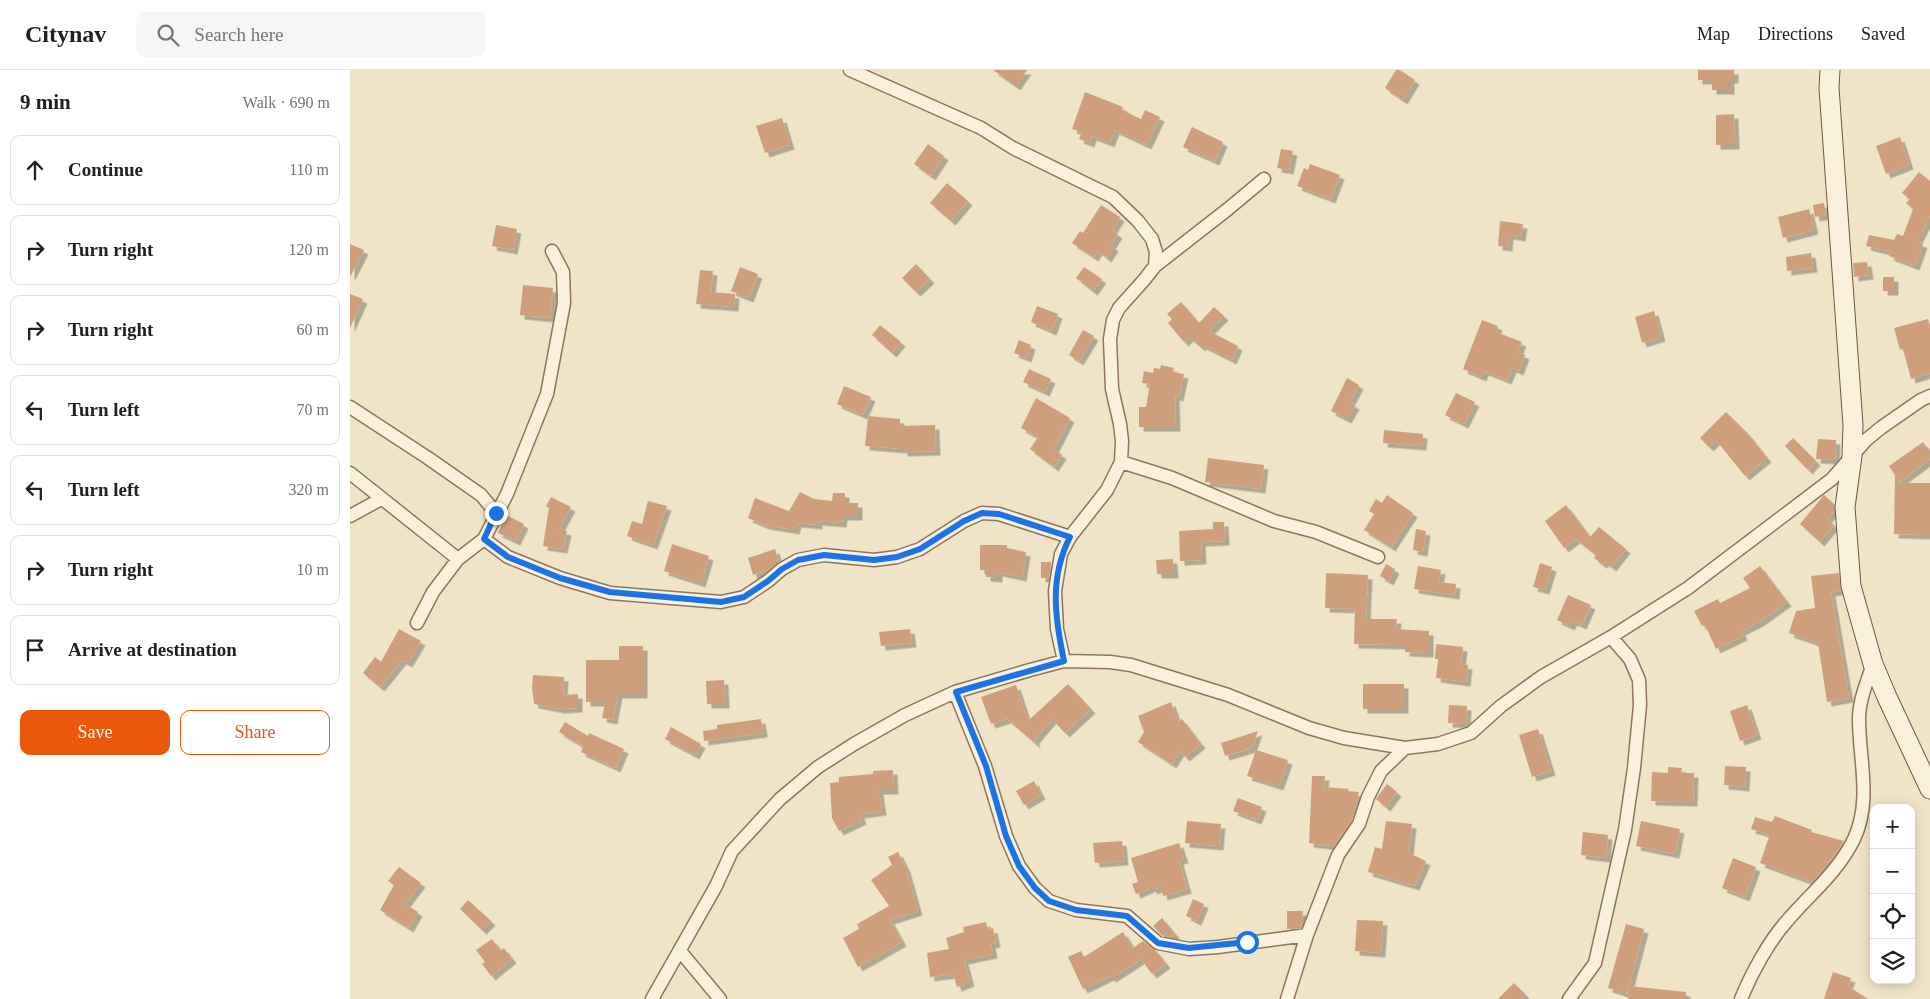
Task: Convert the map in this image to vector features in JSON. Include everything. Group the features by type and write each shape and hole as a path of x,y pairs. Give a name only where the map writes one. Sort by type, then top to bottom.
{"street":[{"path":"850,70 981,128 1013,148 1113,197 1138,221 1152,239 1156,252 1155,266"},
{"path":"1830,70 1829,88 1852,425 1852,456 1846,506 1851,586 1873,664 1930,789"},
{"path":"1064,661 1057,629 1055,591 1061,554 1070,537 1107,490 1122,462 1122,441 1112,389 1110,339 1113,320 1119,308 1155,266 1228,210 1264,179"},
{"path":"416,623 433,592 458,559 484,539 507,494 547,394 564,303 563,272 552,251"},
{"path":"652,999 716,886 732,851 780,799 818,767 905,715 956,692 1064,661 1110,662 1131,665 1228,695 1309,728 1344,738 1405,748 1438,744 1471,733 1501,706 1541,677 1688,588 1746,546 1832,479 1866,440 1882,427 1921,400 1930,396"},
{"path":"350,407 428,458 481,496 496,513"},
{"path":"1122,462 1172,478 1274,521 1316,532 1378,557"},
{"path":"350,473 458,559"},
{"path":"350,516 381,499"},
{"path":"484,539 508,557 560,578 610,592 721,602 744,597 782,569 798,560 824,555 874,560 897,557 920,549 964,521 982,513 999,514 1070,537"},
{"path":"1569,999 1595,962 1625,830 1634,768 1640,705 1640,680 1630,659 1611,636"},
{"path":"1741,999 1762,957 1786,921 1833,872 1854,840 1862,818 1864,803 1859,718 1861,698 1873,664"},
{"path":"956,692 986,766 1006,836 1016,858 1035,888 1049,901 1076,910 1127,916 1158,943 1189,948 1218,947 1307,936"},
{"path":"1287,999 1307,936 1338,855 1359,824 1368,797 1381,771 1405,748"},
{"path":"680,951 720,999"}],"building":[{"path":"993,70 1027,70 1016,86"},
{"path":"1396,70 1400,70 1415,80 1403,100 1385,88"},
{"path":"1698,70 1734,70 1734,79 1730,79 1730,90 1712,90 1712,80 1698,80"},
{"path":"1085,92 1123,107 1122,110 1141,119 1145,110 1160,117 1147,145 1115,130 1110,143 1092,136 1090,143 1079,139 1082,132 1072,129"},
{"path":"1734,114 1735,145 1716,145 1716,115"},
{"path":"782,118 790,145 765,153 756,126"},
{"path":"1192,127 1223,142 1215,161 1183,147"},
{"path":"1900,137 1909,165 1886,174 1876,146"},
{"path":"928,144 944,156 931,176 914,164"},
{"path":"1281,149 1293,151 1289,170 1277,168"},
{"path":"1310,164 1340,175 1331,199 1297,186 1304,168 1308,170"},
{"path":"1919,172 1930,181 1930,216 1917,241 1923,244 1915,266 1889,256 1891,252 1866,246 1869,235 1894,240 1897,234 1903,236 1913,209 1906,203 1910,199 1902,193"},
{"path":"947,183 968,201 951,221 930,203"},
{"path":"1824,203 1826,215 1815,217 1813,205"},
{"path":"1101,205 1120,217 1112,230 1118,234 1111,245 1114,247 1107,258 1098,251 1094,257 1072,243 1080,231 1083,233"},
{"path":"1809,209 1814,230 1783,238 1778,217"},
{"path":"1500,221 1523,224 1521,237 1509,235 1508,247 1498,246"},
{"path":"496,225 517,229 513,250 492,246"},
{"path":"350,244 364,250 350,277"},
{"path":"1811,253 1813,268 1787,271 1786,257"},
{"path":"1867,262 1869,275 1854,277 1853,263"},
{"path":"916,264 930,279 916,292 902,278"},
{"path":"740,267 758,274 749,298 731,291"},
{"path":"1084,267 1102,279 1093,291 1076,278"},
{"path":"700,270 713,271 711,292 735,294 734,307 696,304"},
{"path":"1883,277 1894,277 1894,291 1883,291"},
{"path":"523,285 553,288 550,318 520,315"},
{"path":"350,294 363,299 350,328"},
{"path":"1181,302 1199,323 1214,307 1224,316 1209,331 1238,346 1232,360 1202,345 1201,347 1189,337 1184,342 1168,323 1172,319 1167,314"},
{"path":"1037,306 1058,314 1052,331 1031,322"},
{"path":"1654,311 1661,337 1642,343 1635,317"},
{"path":"1928,319 1930,326 1930,373 1911,379 1903,349 1900,350 1894,328"},
{"path":"1482,320 1498,326 1496,332 1522,342 1518,352 1525,355 1519,371 1512,368 1507,380 1484,371 1482,377 1463,369"},
{"path":"880,325 901,342 892,353 872,335"},
{"path":"1083,330 1094,336 1079,361 1069,355"},
{"path":"1019,340 1031,345 1027,358 1014,353"},
{"path":"1161,365 1174,368 1173,372 1184,374 1179,397 1175,396 1176,427 1139,427 1139,407 1146,407 1150,384 1142,383 1144,371 1153,373 1154,368 1160,369"},
{"path":"1029,369 1051,379 1045,392 1023,382"},
{"path":"1347,378 1359,385 1350,402 1355,405 1347,419 1331,411"},
{"path":"844,386 871,397 863,415 837,404"},
{"path":"1456,393 1475,402 1464,424 1445,415"},
{"path":"1036,398 1070,418 1054,449 1062,455 1054,467 1030,449 1038,437 1021,428"},
{"path":"1726,412 1749,435 1767,458 1745,476 1716,440 1709,447 1700,438"},
{"path":"868,416 900,419 900,426 935,425 936,451 903,452 903,449 865,446"},
{"path":"1384,430 1423,434 1422,446 1383,443"},
{"path":"1793,438 1816,461 1808,470 1785,446"},
{"path":"1818,439 1836,440 1835,460 1816,459"},
{"path":"1923,442 1930,452 1930,459 1898,483 1930,483 1930,535 1894,534 1895,475 1889,466"},
{"path":"1208,458 1264,465 1261,489 1205,482"},
{"path":"800,492 814,499 832,501 833,493 845,493 845,503 858,503 858,516 843,516 842,523 818,521 818,525 797,523 795,530 765,525 748,518 755,498 789,511"},
{"path":"1387,495 1413,513 1391,547 1364,530 1374,514 1369,511 1376,499 1382,503"},
{"path":"1824,495 1834,504 1834,511 1827,519 1834,525 1820,542 1800,524"},
{"path":"551,497 571,507 559,529 567,531 563,549 543,546 549,508 546,506"},
{"path":"648,501 667,506 653,545 627,536 632,521 642,524"},
{"path":"1566,505 1590,537 1599,527 1626,549 1612,567 1605,562 1602,564 1594,558 1596,555 1576,539 1564,548 1545,521"},
{"path":"506,515 524,524 516,541 498,533"},
{"path":"1213,522 1224,522 1225,541 1201,542 1202,560 1180,561 1179,531 1213,529"},
{"path":"1416,529 1426,531 1423,552 1413,550"},
{"path":"672,544 709,556 701,583 664,571"},
{"path":"980,545 1007,545 1007,548 1026,552 1022,577 998,572 998,578 986,577 986,570 980,570"},
{"path":"775,549 779,562 768,570 753,575 748,558"},
{"path":"1173,559 1174,574 1157,574 1156,560"},
{"path":"1041,562 1051,562 1049,578 1041,578"},
{"path":"1540,563 1552,567 1545,590 1533,587"},
{"path":"1386,564 1395,569 1389,581 1380,576"},
{"path":"1418,566 1441,570 1439,582 1456,584 1455,595 1414,589"},
{"path":"1760,566 1787,602 1759,622 1741,631 1743,636 1716,649 1705,625 1702,626 1694,611 1718,599 1720,603 1750,588 1743,578"},
{"path":"1326,573 1368,575 1366,619 1397,619 1396,629 1429,631 1429,653 1405,652 1405,645 1354,644 1355,609 1325,608"},
{"path":"1839,573 1841,590 1831,592 1849,698 1827,702 1818,643 1789,633 1796,611 1815,608 1811,576"},
{"path":"1568,595 1591,605 1582,625 1573,621 1570,626 1557,620"},
{"path":"399,629 421,641 408,663 402,660 380,687 363,673 375,657 381,662"},
{"path":"910,629 912,643 881,646 879,632"},
{"path":"1436,644 1463,647 1461,664 1468,665 1466,682 1436,678 1438,659 1435,659"},
{"path":"619,646 643,646 643,694 618,694 613,720 602,718 605,702 586,702 586,660 619,660"},
{"path":"533,675 564,677 563,695 578,694 578,708 560,709 534,704"},
{"path":"724,680 725,704 707,704 706,681"},
{"path":"1068,684 1091,709 1065,733 1052,719 1035,739 1036,744 1007,719 991,724 981,697 1016,685 1028,721"},
{"path":"1363,684 1404,684 1404,709 1363,709"},
{"path":"1171,702 1178,722 1182,719 1201,744 1185,757 1180,751 1172,764 1138,742 1144,732 1138,716"},
{"path":"1449,705 1467,706 1466,724 1448,723"},
{"path":"1747,705 1757,735 1740,741 1730,711"},
{"path":"761,719 763,733 704,741 703,731 717,729 717,725"},
{"path":"565,722 588,736 589,733 624,749 616,768 581,752 583,746 559,732"},
{"path":"671,727 701,744 695,755 665,739"},
{"path":"1538,729 1551,771 1532,777 1519,735"},
{"path":"1258,731 1252,748 1225,756 1221,743"},
{"path":"1256,750 1288,760 1279,786 1247,776"},
{"path":"1725,766 1746,767 1745,787 1724,785"},
{"path":"1668,767 1682,768 1681,773 1694,773 1693,802 1651,801 1652,772 1668,773"},
{"path":"893,770 894,790 879,790 882,811 860,814 862,820 839,831 832,818 830,783 839,782 839,777 873,774 873,771"},
{"path":"1312,776 1325,776 1324,787 1349,789 1348,791 1359,792 1352,820 1334,846 1309,843"},
{"path":"1034,781 1041,795 1024,805 1016,791"},
{"path":"1387,784 1397,792 1386,807 1376,799"},
{"path":"1238,798 1262,807 1257,820 1233,811"},
{"path":"1775,816 1812,830 1811,832 1844,841 1812,882 1760,863 1769,837 1767,837 1768,834 1751,829 1755,817 1772,822"},
{"path":"1187,821 1221,824 1219,846 1185,843"},
{"path":"1386,821 1412,824 1409,853 1426,861 1415,886 1368,872 1375,847 1382,849"},
{"path":"1641,821 1680,829 1675,854 1636,846"},
{"path":"1583,832 1608,835 1606,858 1581,855"},
{"path":"1122,841 1124,861 1095,863 1093,843"},
{"path":"1179,843 1184,859 1179,860 1187,889 1163,896 1161,887 1152,890 1152,887 1136,894 1132,884 1138,882 1131,858"},
{"path":"898,852 906,868 918,911 890,920 902,942 858,967 843,938 859,929 857,924 889,906 871,880 892,865 888,857"},
{"path":"1733,858 1756,867 1745,897 1722,888"},
{"path":"399,867 421,883 405,904 418,912 409,928 380,910 394,885 388,881"},
{"path":"1193,899 1204,904 1197,921 1186,916"},
{"path":"468,900 491,921 482,930 460,909"},
{"path":"1287,911 1303,911 1301,928 1287,929"},
{"path":"1162,918 1175,934 1171,937 1162,935 1153,926"},
{"path":"1357,920 1383,921 1381,953 1355,951"},
{"path":"986,922 988,930 993,928 996,943 991,944 993,954 964,960 970,982 957,987 953,974 930,977 927,953 949,949 946,938 964,932 963,927"},
{"path":"1626,924 1644,929 1627,994 1608,988"},
{"path":"1123,932 1133,948 1143,941 1156,951 1166,964 1152,974 1141,959 1112,978 1110,976 1083,989 1068,957 1081,951 1084,957"},
{"path":"492,939 501,951 504,948 512,959 491,976 482,964 485,962 476,950"},
{"path":"1833,972 1851,978 1848,986 1868,999 1824,999"},
{"path":"1514,983 1525,994 1520,999 1498,999"},
{"path":"1629,986 1686,992 1686,999 1628,999"}],"route":[{"path":"496,513 484,539 508,557 560,578 610,592 721,602 744,597 782,569 798,560 824,555 874,560 897,557 920,549 964,521 982,513 999,514 1070,537 1061,554 1055,591 1057,629 1064,661 956,692 986,766 1006,836 1019,866 1035,888 1049,901 1076,910 1127,916 1158,943 1189,948 1218,947 1247,942"}]}
